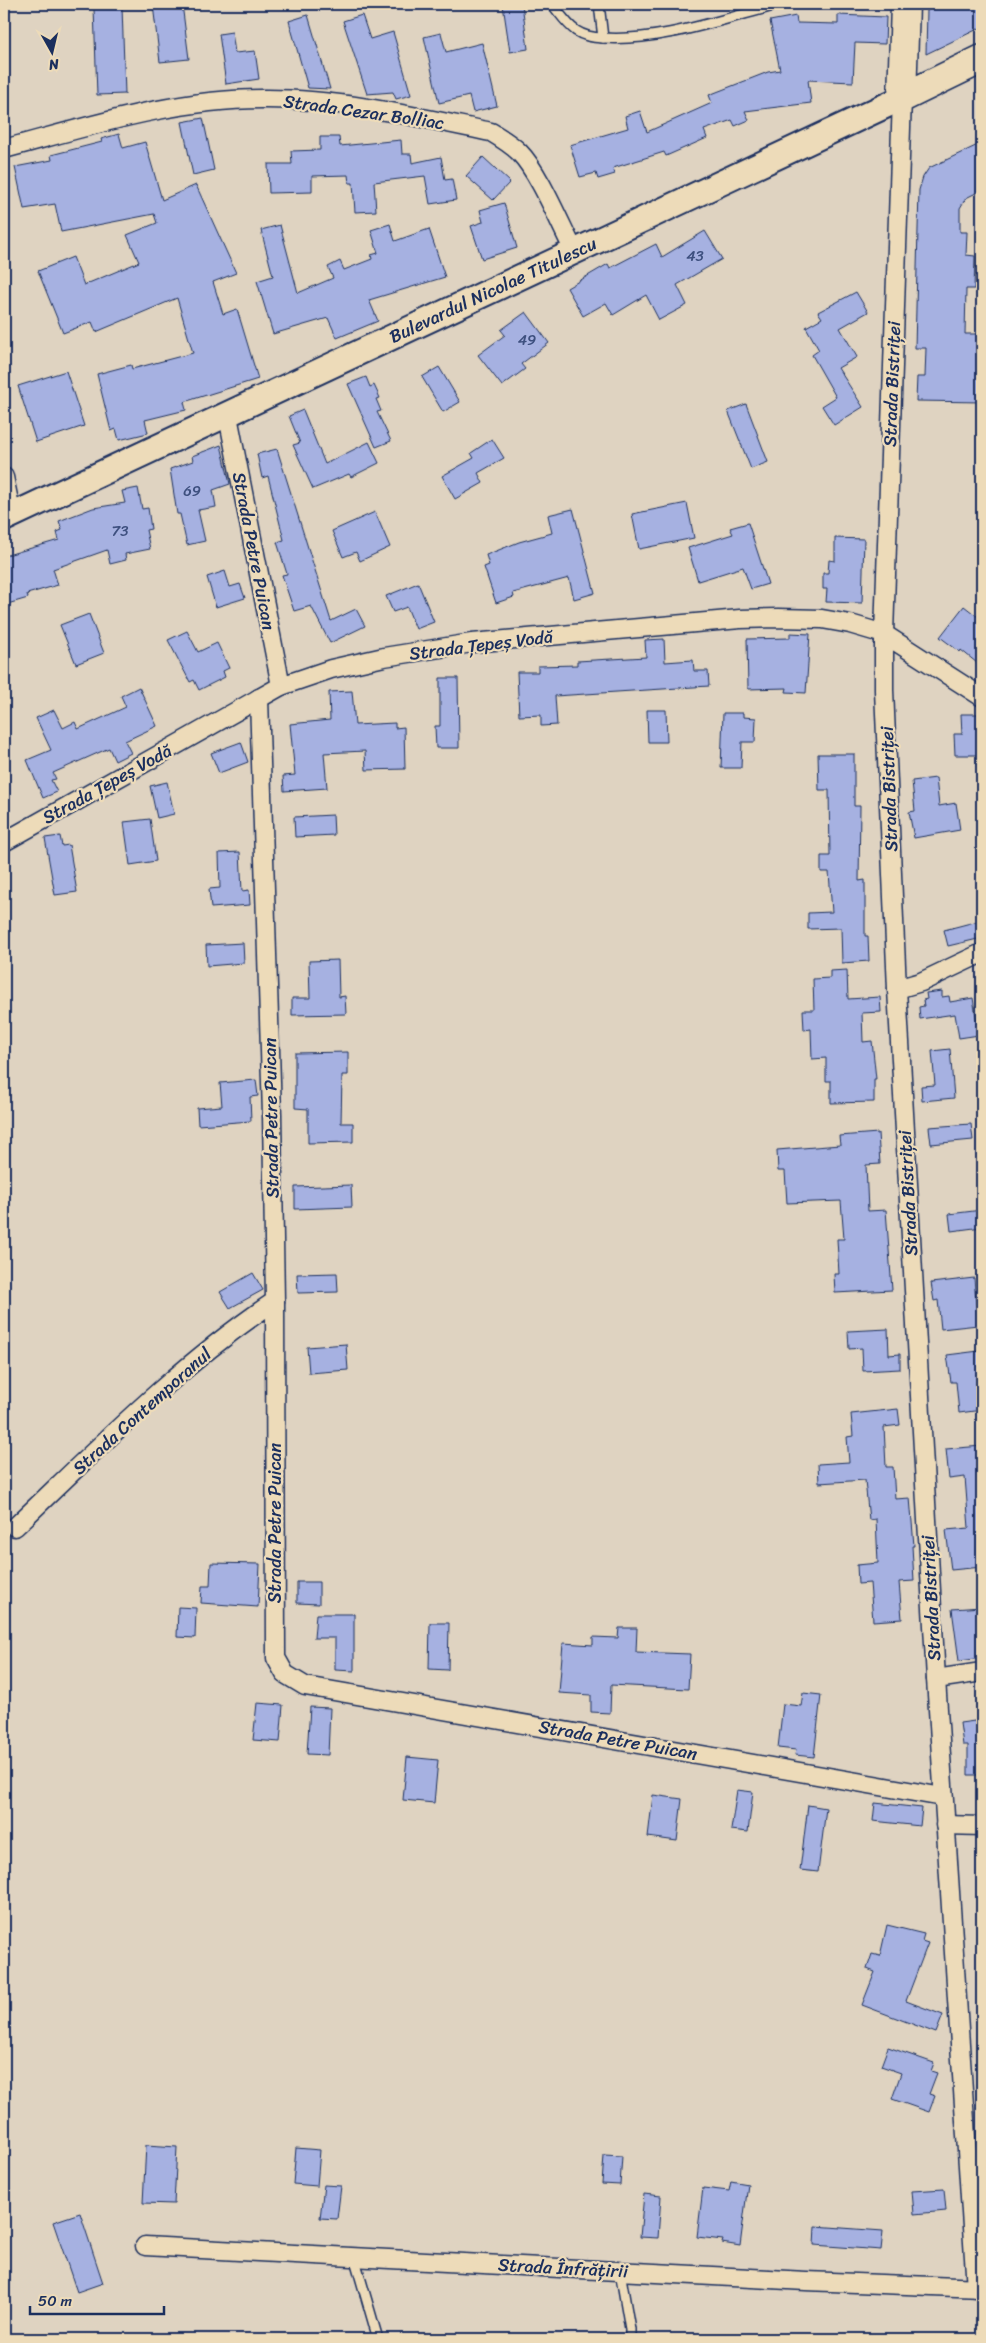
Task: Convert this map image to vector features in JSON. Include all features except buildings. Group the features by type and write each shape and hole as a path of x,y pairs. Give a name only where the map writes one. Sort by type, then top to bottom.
{"main road":[{"path":"902,98 905,4"},
{"name":"Bulevardul Nicolae Titulescu","path":"902,98 982,59"}],"street":[{"name":"Bulevardul Nicolae Titulescu","path":"8,518 902,98"},
{"name":"Strada Bistriței","path":"902,98 884,634 884,690 897,990 943,1797 979,2288"},
{"name":"Strada Cezar Bolliac","path":"4,149 152,110 212,102 266,99 360,107 491,132 508,142 521,154 534,172 574,251"},
{"name":"Strada Petre Puican","path":"228,416 281,686"},
{"path":"4,477 8,518"},
{"name":"Strada Țepeș Vodă","path":"4,842 281,686 331,670 384,657 472,643 740,619 822,620 850,624 884,634 982,697"},
{"name":"Strada Petre Puican","path":"259,698 272,1114 275,1301 276,1658 285,1674 305,1686 943,1797"},
{"path":"897,990 921,982 982,954"},
{"name":"Strada Contemporanul","path":"15,1527 166,1386 238,1326 275,1301"},
{"path":"936,1679 982,1672"},
{"path":"946,1825 982,1826"},
{"name":"Strada Înfrățirii","path":"145,2246 806,2281 979,2288"}],"lane":[{"path":"552,4 575,31 588,37 603,38 648,37 782,4"},
{"path":"599,4 603,38"},
{"path":"354,2256 378,2339"},
{"path":"620,2271 630,2339"}]}
